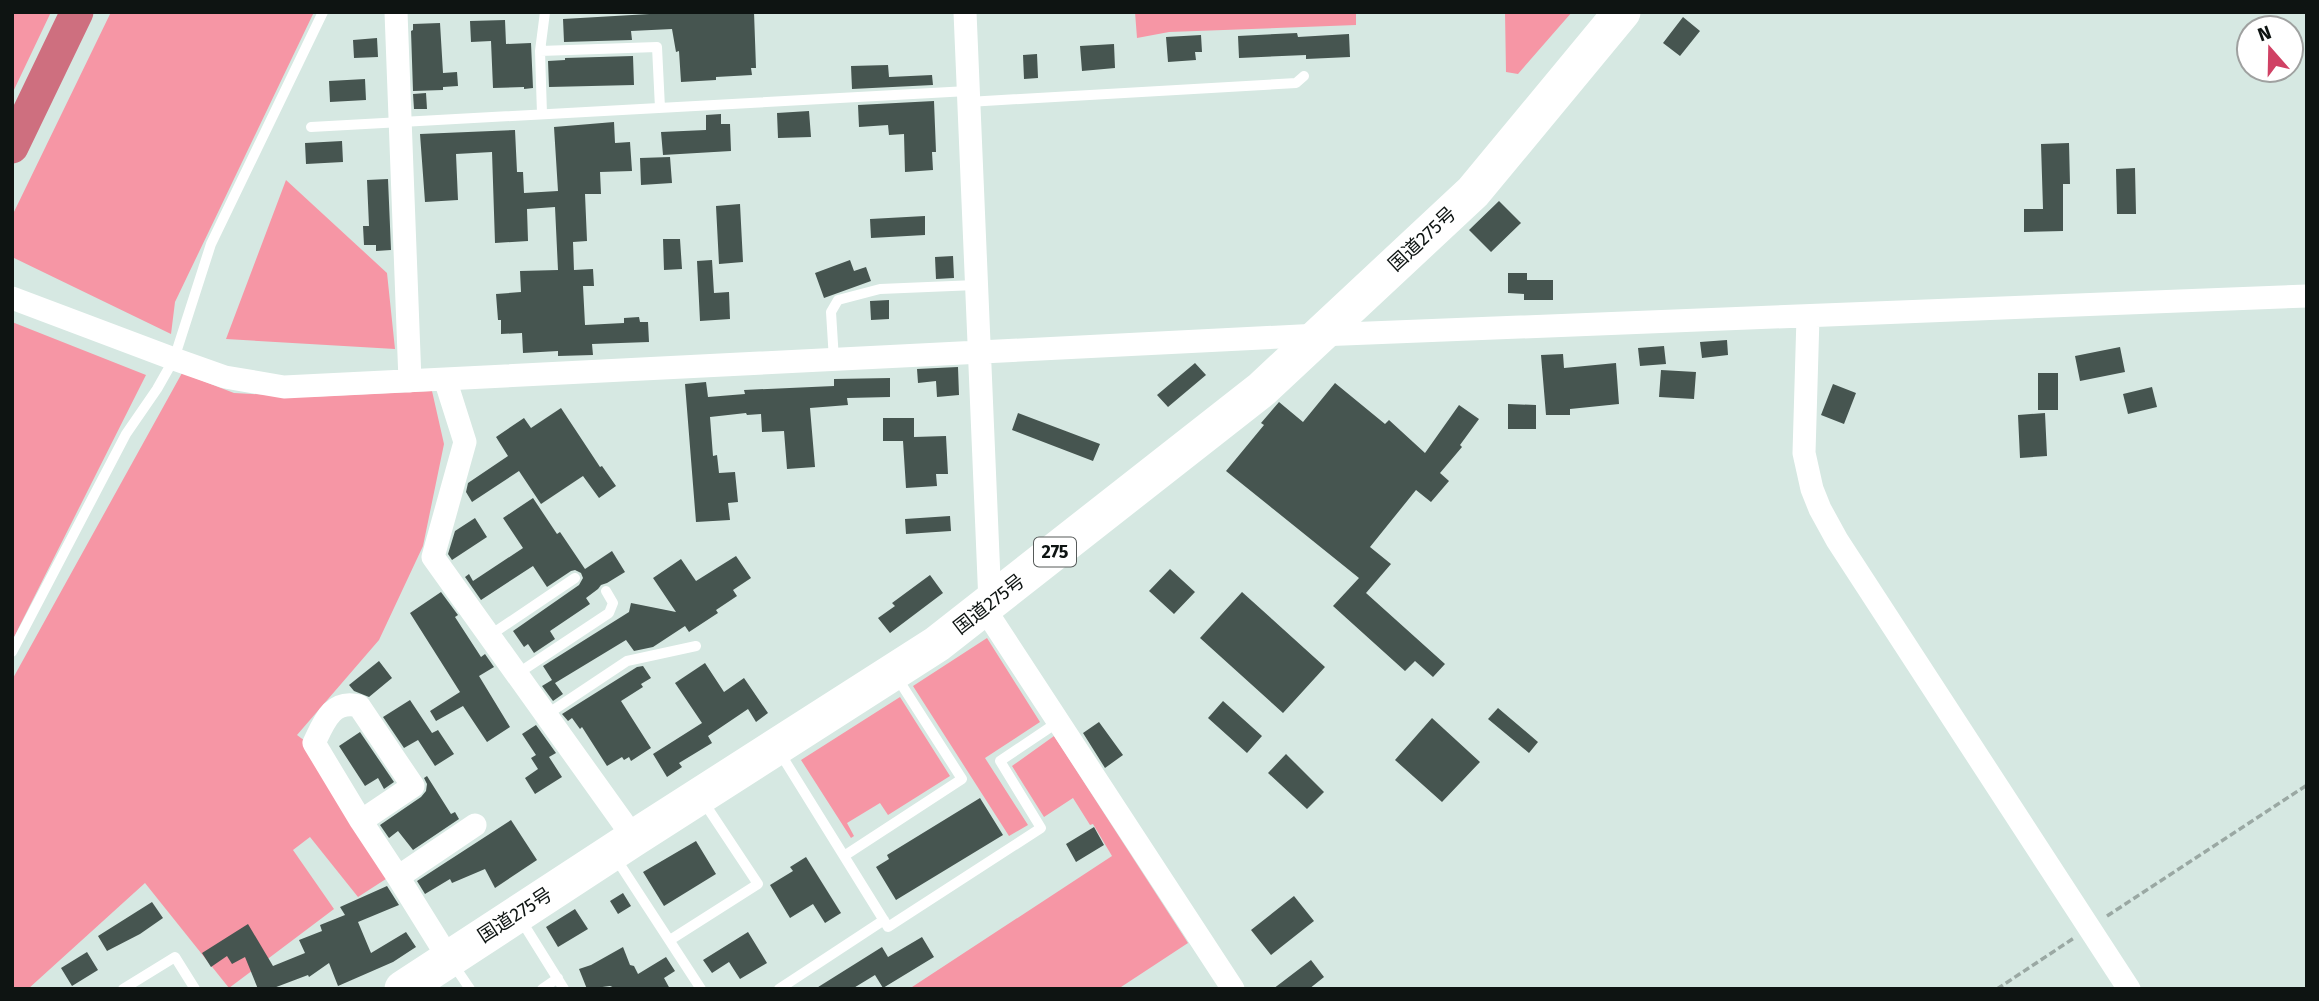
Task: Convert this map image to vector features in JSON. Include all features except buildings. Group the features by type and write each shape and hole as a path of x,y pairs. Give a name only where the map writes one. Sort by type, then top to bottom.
{"highway":[{"name":"国道275号","path":"403,989 937,644 1262,388 1473,192 1622,12"}],"street":[{"path":"396,12 410,381"},
{"path":"965,12 987,605 1058,722 1233,989"},
{"path":"12,298 225,377 284,387 1319,335 2307,296"},
{"path":"1808,317 1804,453 1812,489 1820,509 1837,540 2129,989"},
{"path":"445,379 465,442 433,557 546,715 623,845"},
{"path":"360,821 413,786 359,706 348,703 333,710 314,743 360,821 449,958"},
{"path":"398,877 475,825"}],"lane":[{"path":"12,652 126,434 174,359 211,244 323,12"},
{"path":"542,114 540,51 545,12"},
{"path":"540,51 657,47 660,108"},
{"path":"311,127 660,108 1296,83 1304,76"},
{"path":"834,360 831,312 838,300 880,289 976,285"},
{"path":"489,636 575,578"},
{"path":"517,674 609,613 614,603 606,591"},
{"path":"546,715 627,661 696,646"},
{"path":"844,856 962,779 893,672"},
{"path":"776,747 888,927 1041,828 1000,761 1058,722"},
{"path":"670,940 758,884 700,796"},
{"path":"623,845 670,940 701,989"},
{"path":"517,914 565,989"},
{"path":"779,989 884,920"},
{"path":"123,989 175,957 195,989"},
{"path":"449,958 470,989"},
{"path":"542,989 558,978"}],"path":[{"path":"1997,989 2307,785"}],"shaded area":[{"path":"12,12 51,12 12,94"},
{"path":"111,12 314,12 175,302 171,334 12,257 12,216"},
{"path":"1135,12 1356,12 1356,25 1169,32 1137,38"},
{"path":"1505,12 1572,12 1518,74 1506,72"},
{"path":"286,180 387,273 395,349 226,339"},
{"path":"12,322 146,375 12,641"},
{"path":"182,373 234,393 308,397 432,391 444,444 423,546 379,640 297,735 309,744 389,877 358,897 310,837 293,850 334,909 229,988 145,883 28,989 12,989 12,680"},
{"path":"987,638 1040,722 985,758 1028,825 1009,836 913,686"},
{"path":"900,697 950,776 888,815 880,803 847,823 854,836 851,838 801,760"},
{"path":"1054,736 1188,943 1118,989 909,989 1112,856 1073,798 1044,817 1012,766"}],"waterway":[{"path":"12,147 77,12"}]}
